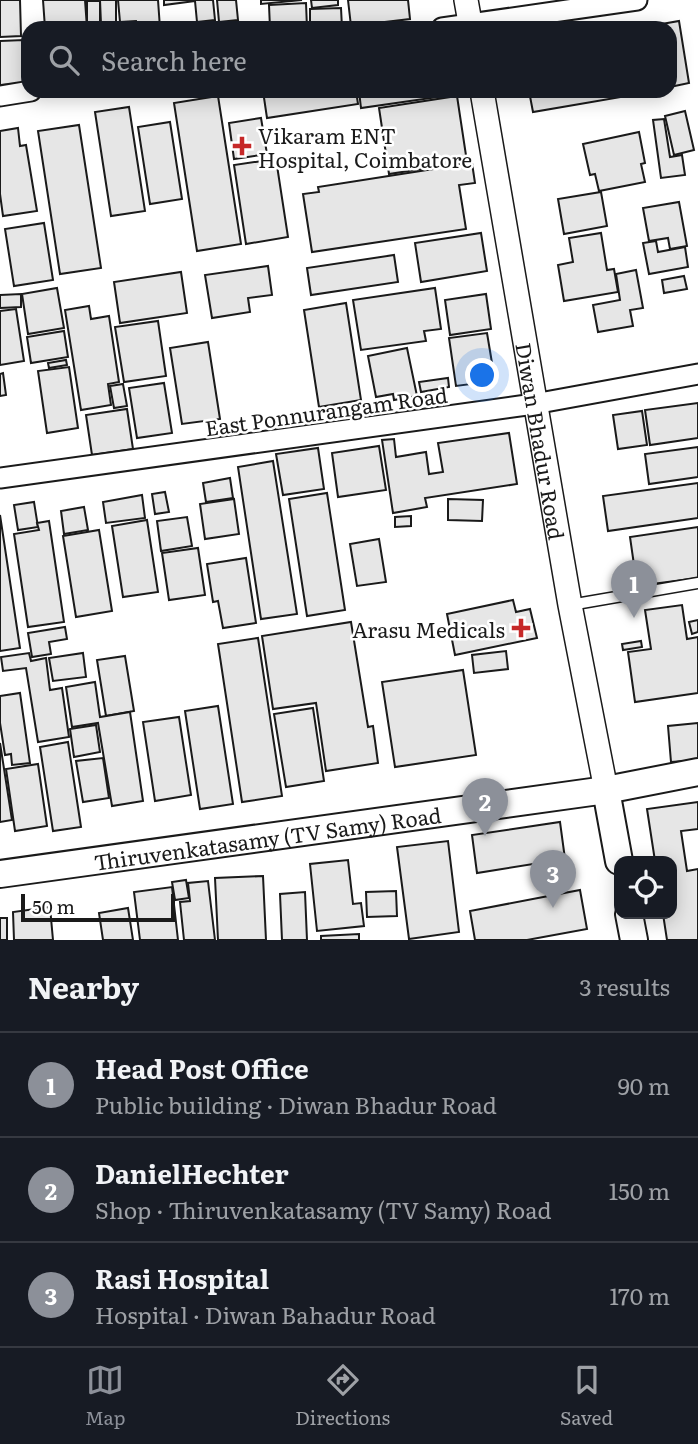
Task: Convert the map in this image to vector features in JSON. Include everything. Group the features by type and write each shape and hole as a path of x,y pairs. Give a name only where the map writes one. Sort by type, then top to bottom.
{"main road":[{"name":"Thiruvenkatasamy (TV Samy) Road","path":"0,874 606,790 698,772"},
{"path":"606,790 618,856"},
{"path":"630,919 634,940"}],"street":[{"path":"467,0 470,21"},
{"path":"503,21 637,0"},
{"path":"0,96 21,93"},
{"name":"Diwan Bhadur Road","path":"483,98 569,605 606,790"},
{"name":"East Ponnurangam Road","path":"0,478 534,404 698,374"}],"lane":[{"path":"569,605 698,583"}],"building":[{"path":"0,0 20,0 21,36 0,37"},
{"path":"43,0 85,0 86,21 44,21"},
{"path":"100,0 116,0 116,21 101,21"},
{"path":"118,0 158,0 160,21 120,21"},
{"path":"164,0 213,0 215,20 197,21 195,1 164,5"},
{"path":"217,0 236,0 238,20 219,21"},
{"path":"261,0 302,0 261,4"},
{"path":"311,0 338,0 338,5 312,8"},
{"path":"348,0 408,0 410,19 350,21"},
{"path":"87,1 100,1 100,21 87,21"},
{"path":"306,3 307,21 270,21 269,5"},
{"path":"341,8 342,21 310,21 310,9"},
{"path":"677,21 689,83 677,86"},
{"path":"21,40 21,84 0,85 0,41"},
{"path":"218,98 241,244 197,251 174,103"},
{"path":"264,98 357,98 358,104 267,118"},
{"path":"360,98 431,98 361,108"},
{"path":"457,98 467,162 389,174 379,108"},
{"path":"530,98 615,98 533,112"},
{"path":"129,107 145,211 111,216 95,112"},
{"path":"685,111 694,150 674,155 665,116"},
{"path":"261,118 267,154 234,159 229,123"},
{"path":"664,119 670,157 682,155 685,175 661,178 653,120"},
{"path":"170,122 182,199 150,204 138,127"},
{"path":"79,125 101,268 60,274 38,131"},
{"path":"18,128 20,146 26,145 37,211 3,216 0,194 0,131"},
{"path":"639,132 645,163 641,164 645,182 599,191 595,174 590,175 583,144"},
{"path":"276,159 288,237 246,244 234,165"},
{"path":"472,163 475,183 459,185 466,229 312,252 303,194 319,192 318,187"},
{"path":"601,192 607,226 564,234 558,199"},
{"path":"679,202 687,246 670,249 668,238 649,241 643,208"},
{"path":"44,223 53,280 14,286 5,229"},
{"path":"481,233 487,271 421,282 415,243"},
{"path":"601,233 607,270 614,269 618,292 564,301 558,265 573,262 569,238"},
{"path":"656,241 658,252 685,247 688,267 649,274 643,243"},
{"path":"394,255 398,282 311,295 307,268"},
{"path":"268,266 272,295 248,298 250,312 212,318 205,275"},
{"path":"636,270 643,308 630,310 633,326 598,332 593,305 620,300 616,274"},
{"path":"181,272 187,313 120,323 114,282"},
{"path":"684,276 687,289 664,293 662,280"},
{"path":"57,288 64,328 28,334 22,294"},
{"path":"435,288 441,329 424,331 426,341 361,350 353,300"},
{"path":"21,294 21,307 0,308 0,295"},
{"path":"486,294 491,329 450,335 445,300"},
{"path":"346,303 361,400 319,407 304,310"},
{"path":"89,306 91,319 109,316 119,382 108,384 111,405 81,410 65,310"},
{"path":"16,309 24,361 0,365 0,311"},
{"path":"158,321 166,376 124,382 115,327"},
{"path":"64,331 68,357 31,363 27,337"},
{"path":"487,333 495,381 456,386 449,338"},
{"path":"208,342 220,419 182,424 170,348"},
{"path":"407,348 417,396 394,400 393,394 376,397 368,356"},
{"path":"66,360 67,365 49,368 48,363"},
{"path":"69,367 78,428 47,433 38,371"},
{"path":"3,373 6,395 0,396 0,374"},
{"path":"448,378 449,387 421,392 419,382"},
{"path":"164,383 172,433 137,438 129,388"},
{"path":"123,384 127,406 114,408 110,386"},
{"path":"698,403 698,438 650,445 645,410"},
{"path":"127,409 133,449 92,455 86,415"},
{"path":"642,411 647,445 618,449 613,415"},
{"path":"509,433 517,484 425,498 427,507 393,513 382,440 394,439 396,457 426,452 429,474 443,472 438,443"},
{"path":"379,446 386,490 338,497 332,453"},
{"path":"698,447 698,477 649,484 645,454"},
{"path":"318,448 324,489 283,495 276,454"},
{"path":"273,461 297,614 261,619 238,467"},
{"path":"230,478 233,498 206,502 203,483"},
{"path":"698,483 698,518 608,531 603,496"},
{"path":"165,492 169,512 155,514 152,494"},
{"path":"327,493 345,610 307,616 289,499"},
{"path":"142,495 145,518 106,523 103,502"},
{"path":"234,499 239,534 205,539 200,504"},
{"path":"448,499 483,500 482,521 448,520"},
{"path":"34,502 38,527 18,530 14,505"},
{"path":"84,507 88,530 64,534 61,511"},
{"path":"0,515 20,648 0,651"},
{"path":"411,516 411,526 395,527 395,517"},
{"path":"187,517 192,546 161,551 157,521"},
{"path":"147,520 158,592 123,597 112,526"},
{"path":"49,521 64,622 28,627 14,534 39,530 37,523"},
{"path":"698,527 698,578 637,586 630,537"},
{"path":"99,530 112,611 76,617 63,536"},
{"path":"379,539 386,582 357,586 350,544"},
{"path":"198,548 205,595 169,600 162,553"},
{"path":"246,558 256,623 223,628 218,601 213,602 207,564"},
{"path":"513,600 516,612 530,609 537,638 455,655 447,614"},
{"path":"682,605 687,639 698,637 698,693 635,702 628,652 651,649 645,610"},
{"path":"698,620 698,632 692,634 689,622"},
{"path":"351,622 368,727 373,726 378,763 326,771 316,703 273,709 262,636"},
{"path":"65,627 67,639 49,642 51,654 32,657 28,633"},
{"path":"258,638 282,796 242,802 218,644"},
{"path":"641,641 642,647 623,650 622,644"},
{"path":"506,651 508,669 474,673 472,655"},
{"path":"29,653 31,661 46,658 50,690 62,688 69,737 38,742 26,668 3,671 1,657"},
{"path":"83,653 86,677 53,681 49,658"},
{"path":"125,656 134,711 106,716 97,660"},
{"path":"463,670 476,755 395,767 382,682"},
{"path":"95,682 100,717 130,712 143,801 112,806 98,723 72,727 66,687"},
{"path":"20,693 30,763 12,765 11,754 5,755 0,723 0,696"},
{"path":"218,706 233,804 200,809 185,711"},
{"path":"313,708 324,781 286,787 274,714"},
{"path":"179,717 191,795 155,801 143,722"},
{"path":"698,723 698,760 671,762 668,726"},
{"path":"96,725 100,752 74,757 70,729"},
{"path":"68,742 81,827 53,831 40,747"},
{"path":"0,743 12,820 0,822"},
{"path":"103,758 109,798 83,802 76,761"},
{"path":"38,764 47,826 15,831 6,769"},
{"path":"698,802 698,829 681,831 687,871 698,869 698,940 667,940 664,919 677,919 677,856 654,856 647,809"},
{"path":"560,822 565,859 477,873 472,835"},
{"path":"448,841 459,932 409,939 397,847"},
{"path":"348,860 353,904 361,903 364,926 317,931 310,864"},
{"path":"263,876 266,940 218,940 215,878"},
{"path":"186,880 189,898 175,900 172,882"},
{"path":"208,881 215,940 184,940 180,902 190,901 188,883"},
{"path":"172,887 178,940 140,940 134,892"},
{"path":"580,890 587,929 527,940 475,940 470,911"},
{"path":"396,891 397,916 367,917 366,892"},
{"path":"305,892 307,940 282,940 280,894"},
{"path":"50,907 53,940 14,940 13,912"},
{"path":"128,908 133,940 103,940 99,913"},
{"path":"0,918 7,918 7,940 0,940"},
{"path":"359,934 359,940 321,940 321,936"}],"place":[{"name":"Vikaram ENT Hospital, Coimbatore","path":"242,146"},
{"name":"Head Post Office","path":"634,618"},
{"name":"Arasu Medicals","path":"521,628"},
{"name":"DanielHechter","path":"485,836"},
{"name":"Rasi Hospital","path":"553,908"}]}
